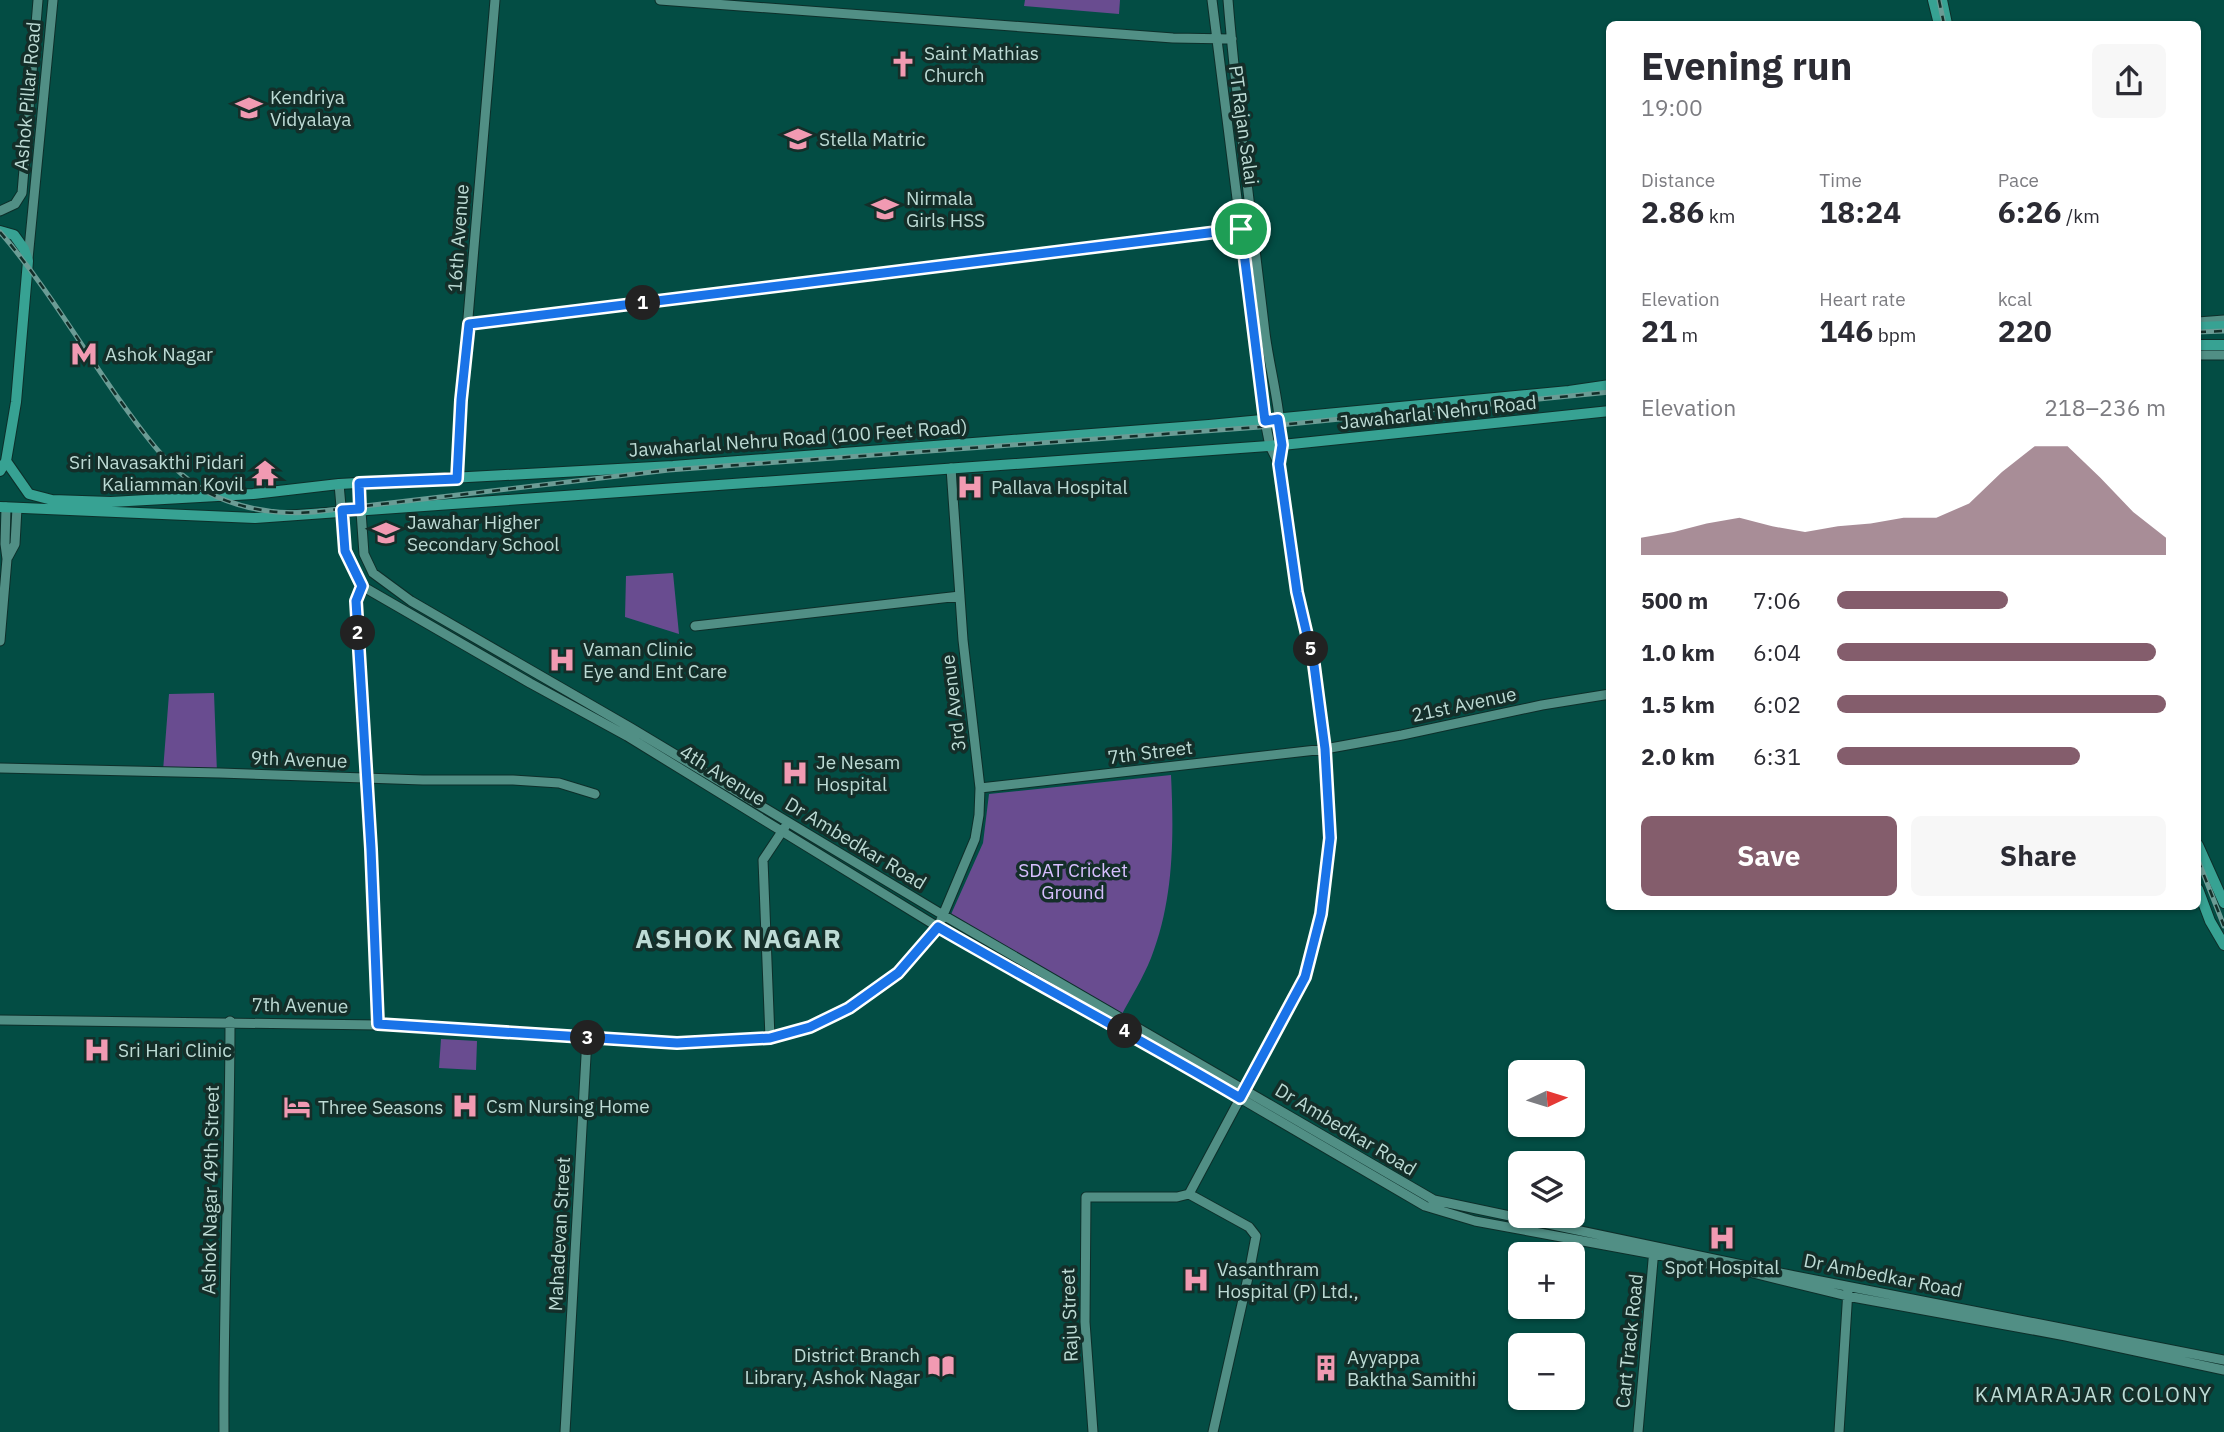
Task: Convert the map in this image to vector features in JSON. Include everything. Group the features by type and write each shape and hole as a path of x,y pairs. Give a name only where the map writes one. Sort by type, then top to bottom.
{"main road":[{"name":"Ashok Pillar Road","path":"0,211 15,204 22,193 38,0"},
{"name":"Ashok Pillar Road","path":"28,261 53,0"},
{"name":"16th Avenue","path":"457,479 461,400 495,0"},
{"path":"660,0 1077,32 1232,39"},
{"name":"PT Rajan Salai","path":"1212,0 1265,421 1270,446 1279,464"},
{"path":"1213,1432 1256,1236 1249,1227 1189,1194 1305,977 1321,914 1330,838 1325,749 1314,665 1297,592 1279,464 1282,445 1265,339 1228,0"},
{"path":"1933,0 1938,21"},
{"path":"1942,0 1946,21"},
{"path":"29,105 43,107"},
{"path":"469,324 1241,229"},
{"path":"0,231 14,235 24,249 28,261 16,402 6,461 0,471"},
{"path":"2201,324 2224,320"},
{"path":"2201,324 2224,326"},
{"path":"2201,345 2224,345"},
{"path":"2201,355 2224,355"},
{"name":"Jawaharlal Nehru Road (100 Feet Road)","path":"6,461 29,494 52,500 111,502 253,494 339,484 673,466 1265,421 1606,386"},
{"name":"Jawaharlal Nehru Road","path":"1270,446 1606,411"},
{"name":"Jawaharlal Nehru Road (100 Feet Road)","path":"8,507 254,518 1270,446"},
{"name":"3rd Avenue","path":"938,927 975,839 980,789 960,596 951,468"},
{"name":"Dr Ambedkar Road","path":"359,483 365,554 373,573 400,593 1242,1093 1434,1200 1847,1296 1978,1319 2224,1370"},
{"path":"339,484 345,551 362,586 356,601 378,1024"},
{"path":"0,641 7,559 15,544 8,507"},
{"name":"4th Avenue","path":"362,586 626,736 938,927 1067,1002 1242,1093"},
{"path":"695,626 960,596"},
{"name":"21st Avenue","path":"1325,749 1606,695"},
{"name":"7th Street","path":"980,789 1325,749"},
{"name":"9th Avenue","path":"0,768 559,783 595,794"},
{"path":"770,1038 763,860 789,822"},
{"path":"2201,852 2223,900 2203,902"},
{"path":"2201,897 2224,945"},
{"name":"7th Avenue","path":"0,1020 378,1024 677,1043 770,1038 810,1027 849,1008 898,973 938,927"},
{"name":"Ashok Nagar 49th Street","path":"224,1432 230,1021"},
{"name":"Mahadevan Street","path":"565,1432 587,1038"},
{"name":"Raju Street","path":"1093,1432 1085,1322 1086,1197 1177,1197 1189,1194"},
{"name":"Dr Ambedkar Road","path":"1654,1249 2224,1360"},
{"name":"Cart Track Road","path":"1638,1432 1654,1249"},
{"path":"1839,1432 1848,1286"}],"green space":[{"path":"1025,0 1120,0 1119,14 1024,6"},
{"path":"673,573 679,634 625,617 626,576"},
{"path":"214,693 217,773 163,771 169,694"},
{"name":"SDAT Cricket Ground","path":"1171,775 1171,868 1164,914 1151,958 1121,1016 948,921 983,843 989,794"},
{"path":"441,1039 477,1041 476,1070 439,1068"}],"railway":[{"path":"1939,0 1943,21"},
{"path":"0,232 48,294 130,414 180,473 205,491 231,502 286,513 314,512 669,470 1260,427 1606,392"},
{"path":"2201,332 2224,331"},
{"path":"2201,868 2224,926"}],"place":[{"name":"Saint Mathias Church","path":"903,64"},
{"name":"Kendriya Vidyalaya","path":"249,108"},
{"name":"Stella Matric","path":"798,139"},
{"name":"Nirmala Girls HSS","path":"885,209"},
{"name":"Ashok Nagar","path":"84,354"},
{"name":"Sri Navasakthi Pidari Kaliamman Kovil","path":"265,473"},
{"name":"Pallava Hospital","path":"970,487"},
{"name":"Jawahar Higher Secondary School","path":"386,533"},
{"name":"Vaman Clinic Eye and Ent Care","path":"562,660"},
{"name":"Je Nesam Hospital","path":"795,773"},
{"name":"Sri Hari Clinic","path":"97,1050"},
{"name":"Csm Nursing Home","path":"465,1106"},
{"name":"Three Seasons","path":"297,1107"},
{"name":"Spot Hospital","path":"1722,1238"},
{"name":"Vasanthram Hospital (P) Ltd.,","path":"1196,1280"},
{"name":"District Branch Library, Ashok Nagar","path":"941,1366"},
{"name":"Ayyappa Baktha Samithi","path":"1326,1368"}],"district":[{"name":"ASHOK NAGAR","path":"739,939"},
{"name":"KAMARAJAR COLONY","path":"2094,1395"}],"route":[{"path":"1241,229 1265,421 1278,419 1282,445 1279,464 1297,592 1314,665 1325,749 1330,838 1321,914 1305,977 1240,1098 938,927 898,973 849,1008 810,1027 770,1038 677,1043 378,1024 356,601 362,586 345,551 342,510 360,509 359,483 457,479 461,400 469,324 1241,229"}]}
